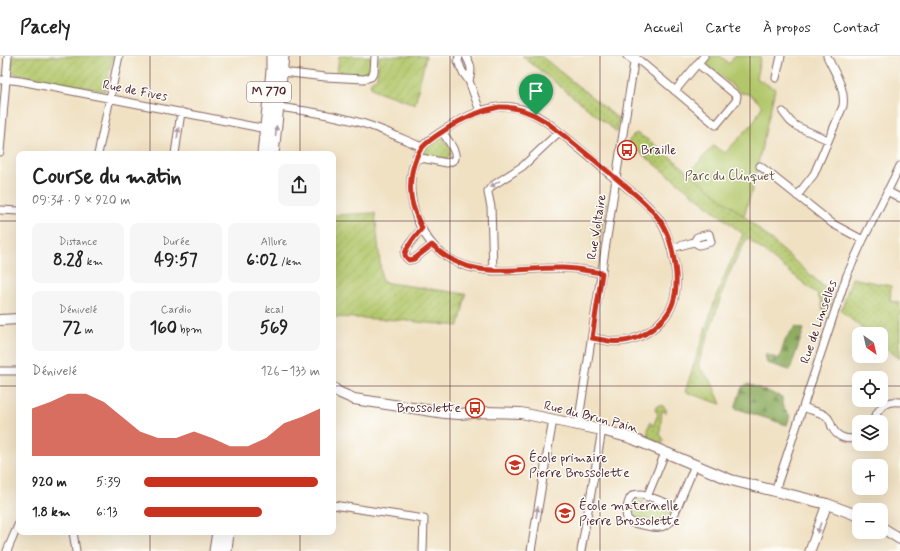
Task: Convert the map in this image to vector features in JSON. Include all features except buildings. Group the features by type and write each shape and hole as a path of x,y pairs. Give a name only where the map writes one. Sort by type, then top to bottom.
{"main road":[{"name":"M 770","path":"273,151 278,107 277,72 274,56"},
{"name":"M 770","path":"263,151 277,72 283,56"},
{"path":"0,320 16,319"},
{"name":"Rue du Brun Pain","path":"336,390 354,399 445,413 459,414 506,412 528,414 602,430 631,438 731,480 827,504 852,513"},
{"path":"336,397 354,399"},
{"path":"888,531 900,539"},
{"path":"215,551 218,535"},
{"path":"226,551 228,535"}],"street":[{"path":"0,152 3,80 8,56"},
{"path":"99,151 119,56"},
{"path":"277,72 364,79 371,77 374,72 375,56"},
{"path":"459,56 458,61 462,72 470,81 480,111"},
{"path":"466,56 472,71 470,81"},
{"path":"627,56 635,59 716,125 738,98 736,94 698,64"},
{"path":"675,91 704,56"},
{"path":"776,78 781,56"},
{"path":"797,196 814,174 843,106 844,98 842,87 827,56"},
{"name":"Rue Voltaire","path":"578,425 635,59"},
{"name":"Rue de Fives","path":"3,80 16,80 266,129"},
{"path":"278,107 326,114 358,122 422,147"},
{"path":"592,338 612,341 633,339 653,329 667,315 673,306 676,289 672,248 656,215 616,179 545,121 536,115 513,107 480,111 442,132 422,147 416,157 413,168 410,193 422,228 432,245 445,256 457,263 480,270 493,271 561,268 602,273"},
{"path":"175,151 181,112"},
{"path":"783,112 796,126 828,140"},
{"path":"416,157 447,163 454,160 456,158 452,146 442,132"},
{"path":"493,271 491,208 488,193 490,188 528,162 559,132"},
{"path":"760,166 833,224 863,240"},
{"name":"Rue de Linselles","path":"775,491 847,275 900,166"},
{"path":"887,191 900,198"},
{"path":"0,210 16,211"},
{"path":"422,228 405,251 406,258 409,260 414,259 432,245"},
{"path":"672,248 694,242"},
{"path":"0,371 16,371"},
{"path":"876,415 884,404 900,402"},
{"path":"802,407 825,415 835,432 847,439 852,439"},
{"path":"531,551 553,420"},
{"path":"581,551 602,430"},
{"path":"647,496 665,453"},
{"path":"677,507 642,494 636,494 630,497 627,515 629,521 633,523 657,528 666,526 672,520 695,465"},
{"path":"336,504 424,519 423,551"},
{"path":"810,551 827,504"},
{"path":"7,551 16,530"},
{"path":"73,535 76,551"}],"green space":[{"path":"13,56 113,56 105,91 15,74 11,71"},
{"path":"339,56 371,56 369,73 360,77 337,74"},
{"path":"379,56 426,56 415,104 372,88 370,83 377,77"},
{"path":"522,56 541,56 620,120 616,125 618,128 617,132"},
{"name":"Parc du Clinquet","path":"711,56 721,56 729,64 735,56 761,56 756,78 775,89 752,190 744,216 689,173 713,146 725,153 754,122 762,106 751,95 741,93 705,63"},
{"path":"636,133 650,141 744,216 831,293 829,296 831,305 828,309 823,310 821,301 816,293 747,238 728,276 698,365 712,383 721,404 685,392 714,303 743,234 629,144 629,140"},
{"path":"440,137 443,138 451,150 450,156 446,159 427,155 424,151 431,143"},
{"path":"601,203 606,203 600,237 594,234 596,231 600,208 598,205"},
{"path":"375,213 382,282 466,294 459,326 398,320 336,317 336,215"},
{"path":"852,278 891,286 890,301 900,303 900,359 888,350 888,327 860,327 841,311"},
{"path":"795,327 804,329 790,370 767,363 765,354 779,359 786,338"},
{"path":"748,384 782,397 782,405 790,416 787,425 735,408 742,387"},
{"path":"659,405 666,409 666,413 662,410 660,434 664,440 662,444 651,439 648,435 650,422 653,426 658,414 655,410"},
{"path":"637,497 644,498 642,503 663,510 665,506 671,508 672,512 668,520 660,526 657,525 658,523 638,518 637,521 633,520 629,515 632,503"}],"place":[{"name":"Braille","path":"627,150"},
{"name":"Brossolette","path":"475,408"},
{"name":"École primaire Pierre Brossolette","path":"515,465"},
{"name":"École maternelle Pierre Brossolette","path":"565,513"}],"route":[{"path":"499,107 513,107 536,115 549,124 644,203 656,215 666,233 672,248 676,284 675,295 672,308 667,315 653,329 645,334 633,339 619,341 608,341 592,338 602,273 568,268 500,271 480,270 457,263 445,256 432,245 412,260 409,260 405,256 405,251 422,228 413,205 410,188 416,157 422,147 448,128 480,111 499,107"}]}
